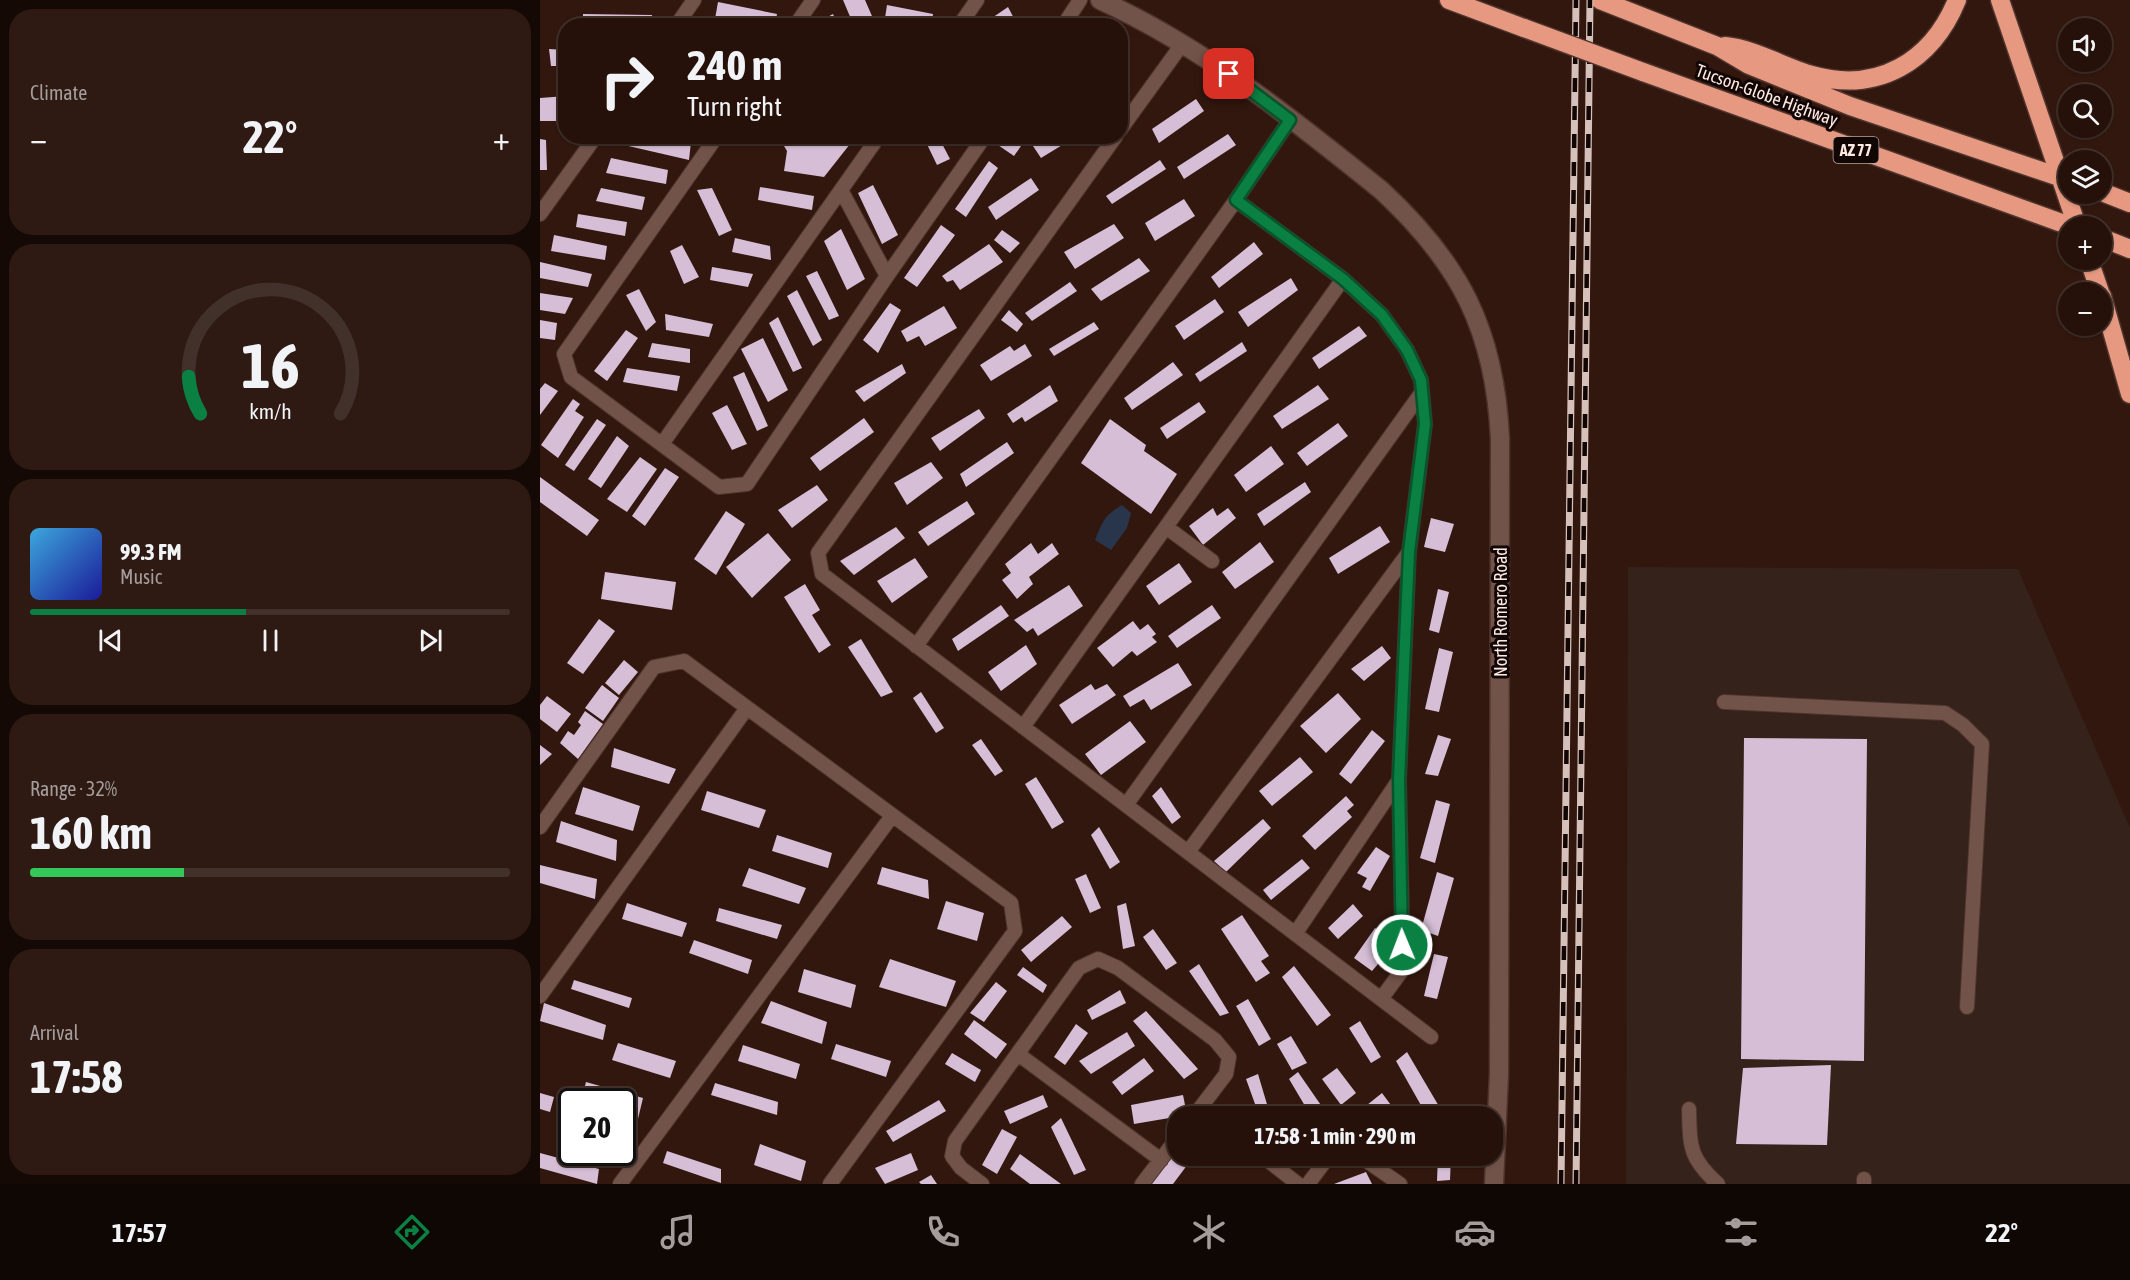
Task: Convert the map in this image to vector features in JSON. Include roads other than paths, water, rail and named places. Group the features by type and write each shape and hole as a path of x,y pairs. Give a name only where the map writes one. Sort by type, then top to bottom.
{"highway":[{"name":"Tucson-Globe Highway","path":"1449,0 2058,222"},
{"name":"Tucson-Globe Highway","path":"1600,0 1717,46 1749,65 1850,106 2058,176"},
{"path":"1717,46 1745,49 1812,75 1848,80 1865,79 1899,68 1925,49 1948,21 1957,0"},
{"path":"2000,0 2058,159"},
{"path":"2112,196 2130,203"},
{"path":"2112,242 2130,249"},
{"path":"2112,333 2130,394"}],"street":[{"name":"North Romero Road","path":"1100,0 1183,43 1229,74 1381,190 1408,214 1449,265 1479,325 1496,387 1500,439 1499,1074 1494,1184"}],"lane":[{"path":"682,18 694,0"},
{"path":"801,18 813,0"},
{"path":"965,18 977,0"},
{"path":"1068,18 1080,0"},
{"path":"1128,119 1183,43"},
{"path":"916,646 1236,200 1290,120"},
{"path":"540,214 590,144"},
{"path":"711,144 564,354 571,376 719,487 747,484 979,144"},
{"path":"662,444 873,144"},
{"path":"1110,144 818,553 822,574 1431,1037"},
{"path":"841,190 887,276"},
{"path":"1236,200 1343,279 1382,315 1407,350 1421,380 1425,424 1409,552 1399,780 1403,969 1382,999"},
{"path":"1023,727 1343,279"},
{"path":"1126,805 1422,392"},
{"path":"1166,527 1212,561"},
{"path":"1188,852 1409,552"},
{"path":"540,827 654,667 684,661 1011,903 1016,931 830,1184"},
{"path":"1724,702 1945,713 1963,725 1982,744 1967,1007"},
{"path":"540,996 747,708"},
{"path":"1295,933 1399,780"},
{"path":"620,1184 892,816"},
{"path":"982,1184 961,1168 952,1156 955,1141 1079,968 1098,959 1118,968 1215,1040 1229,1058 1226,1074 1205,1106"},
{"path":"1018,1054 1161,1160"},
{"path":"1689,1109 1690,1146 1701,1168 1718,1184"},
{"path":"1142,1184 1167,1152"},
{"path":"1275,1166 1298,1184"},
{"path":"1308,1184 1322,1166"},
{"path":"1374,1166 1400,1184"}],"water":[{"path":"1122,505 1131,513 1127,528 1111,550 1095,540 1105,520"}],"railway":[{"path":"1561,1184 1576,0"},
{"path":"1576,1184 1590,0"}]}
